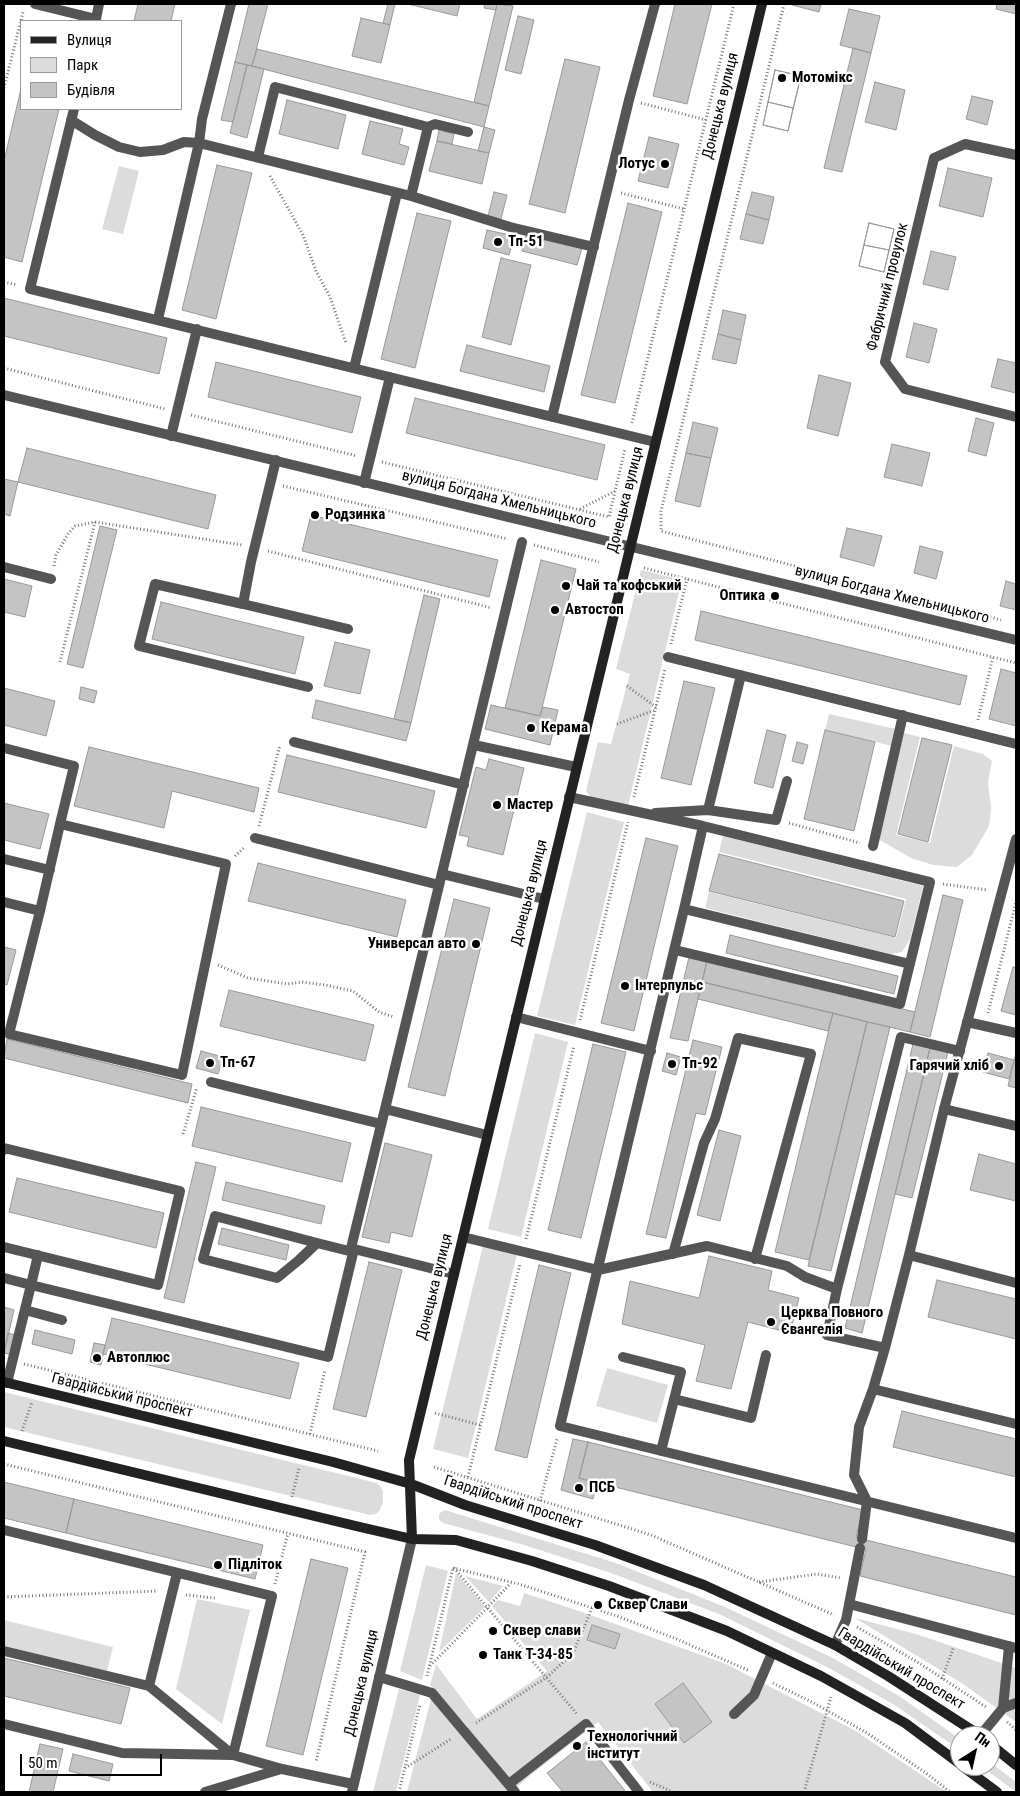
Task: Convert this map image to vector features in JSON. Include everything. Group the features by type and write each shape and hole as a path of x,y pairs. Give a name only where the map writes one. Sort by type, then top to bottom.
{"main road":[{"name":"Донецька вулиця","path":"412,1539 409,1460 762,4"},
{"name":"Гвардійський проспект","path":"6,1383 334,1462 411,1484 465,1505 595,1545 704,1585 835,1645 888,1676 965,1726"},
{"path":"4,1440 412,1539 456,1540 532,1561 609,1586 727,1631 821,1676 904,1723 950,1757"},
{"path":"1000,1752 1016,1765"},
{"path":"975,1776 996,1792"}],"street":[{"path":"35,4 95,20 99,4"},
{"path":"158,319 199,143 202,119 231,4"},
{"path":"552,417 655,4"},
{"path":"258,157 275,86 428,127 435,124 468,132"},
{"path":"74,110 30,289 655,442"},
{"path":"71,120 94,135 120,147 140,152 163,150 184,142 199,143 411,196 510,227 594,248"},
{"path":"411,196 428,127"},
{"name":"Фабричний провулок","path":"1016,156 966,144 934,158 885,362 905,389 1016,417"},
{"path":"354,368 397,193"},
{"path":"170,436 196,329"},
{"path":"364,482 390,377"},
{"name":"вулиця Богдана Хмельницького","path":"4,395 1016,640"},
{"path":"243,604 276,460"},
{"path":"4,1278 328,1357 353,1251 351,1248 522,542"},
{"path":"4,567 51,579"},
{"path":"308,687 139,646 155,584 348,629"},
{"path":"668,657 1016,744"},
{"path":"708,810 741,674"},
{"path":"872,846 903,715"},
{"path":"294,742 464,784"},
{"path":"474,745 576,766"},
{"path":"4,748 74,766 60,824 40,911 6,1033 182,1075 226,864 60,824"},
{"path":"649,815 662,812 708,810 776,820 787,781"},
{"path":"569,797 703,826 930,882 900,1004 675,950"},
{"path":"703,826 651,1051 560,1426 1016,1538"},
{"path":"255,838 439,885"},
{"path":"835,1645 846,1620 867,1501 854,1476 859,1427 885,1348 944,1109 1016,839"},
{"path":"4,859 50,870"},
{"path":"442,874 544,899"},
{"path":"4,902 40,911"},
{"path":"684,908 910,964"},
{"path":"516,1017 651,1051"},
{"path":"968,1022 1016,1033"},
{"path":"885,1348 827,1335 837,1289 901,1037 960,1051"},
{"path":"673,1254 704,1143 715,1118 738,1038 811,1054 755,1259"},
{"path":"211,1082 381,1124"},
{"path":"385,1109 487,1135"},
{"path":"944,1109 1016,1126"},
{"path":"4,1150 4,1148 180,1190 158,1285 4,1247"},
{"path":"317,1243 300,1260 276,1278 203,1258 214,1216 317,1243 454,1274"},
{"path":"463,1237 598,1270 707,1246 787,1266 805,1277 837,1289"},
{"path":"909,1255 1016,1283"},
{"path":"6,1383 38,1256"},
{"path":"25,1310 62,1320"},
{"path":"674,1399 751,1418 766,1355"},
{"path":"623,1357 681,1372 661,1451"},
{"path":"873,1389 1016,1424"},
{"path":"4,1530 272,1596 233,1755"},
{"name":"Донецька вулиця","path":"352,1788 412,1539"},
{"path":"149,1686 177,1573"},
{"path":"849,1604 1013,1647 1000,1712"},
{"path":"4,1650 149,1686 233,1755"},
{"path":"734,1714 754,1695 772,1653"},
{"path":"380,1677 432,1692 512,1788 586,1724 639,1792"},
{"path":"988,1726 1000,1712 1016,1703"},
{"path":"4,1724 122,1753 233,1755 282,1769 313,1775 352,1788"},
{"path":"205,1792 282,1769"}],"path":[{"path":"21,20 25,4"},
{"path":"4,368 609,517 734,4"},
{"path":"784,4 661,511 661,531 1007,621"},
{"path":"4,88 20,24"},
{"path":"630,100 706,120"},
{"path":"258,157 279,190 303,235 316,271 330,297 354,368"},
{"path":"608,190 684,209"},
{"path":"271,483 599,562"},
{"path":"580,509 614,491"},
{"path":"60,662 95,522"},
{"path":"51,579 56,554 68,534 75,526 95,522 255,548 506,612"},
{"path":"644,568 1016,663"},
{"path":"975,733 993,657"},
{"path":"617,724 656,709 627,686"},
{"path":"226,864 255,838 281,738 294,742"},
{"path":"776,820 872,846"},
{"path":"930,882 1003,892"},
{"path":"985,1026 1016,902"},
{"path":"206,960 248,978 287,984 302,982 353,991 379,1012 406,1021"},
{"path":"183,1134 200,1079 211,1082"},
{"path":"310,1434 328,1357"},
{"path":"13,1361 378,1451"},
{"path":"18,1444 35,1390"},
{"path":"421,1409 480,1425"},
{"path":"540,1501 560,1426"},
{"path":"4,1464 365,1552 313,1775"},
{"path":"292,1497 300,1465"},
{"path":"434,1467 651,1535 846,1620 1000,1712 1016,1730"},
{"path":"272,1596 288,1533"},
{"path":"586,1724 453,1568 511,1582 592,1608 674,1638 762,1677 867,1733 950,1792"},
{"path":"759,1582 817,1574 854,1580"},
{"path":"429,1667 511,1582"},
{"path":"4,1597 151,1590 217,1599"},
{"path":"405,1768 547,1677 574,1652 592,1608"},
{"path":"942,1679 959,1633"},
{"path":"804,1792 832,1700"}],"green space":[{"path":"119,166 139,171 123,234 102,229"},
{"path":"641,570 682,580 628,806 592,799 586,791 598,742 611,744 630,674 616,669"},
{"path":"829,714 896,729 892,746 825,730"},
{"path":"904,733 920,737 896,835 930,843 954,746 983,754 992,761 988,782 991,808 989,826 972,855 957,867 933,865 911,858 880,840 880,830"},
{"path":"587,812 624,822 575,1025 537,1016"},
{"path":"723,836 923,886 910,939 902,952 890,954 705,908 709,892 896,938 906,899 719,852"},
{"path":"535,1033 568,1042 521,1237 488,1229"},
{"path":"483,1246 517,1254 468,1458 433,1449"},
{"path":"607,1368 668,1385 657,1423 596,1406"},
{"path":"4,1392 377,1483 383,1492 383,1502 376,1514 370,1515 4,1427"},
{"path":"445,1510 616,1563 725,1607 833,1658 899,1696 950,1732 950,1743 893,1704 827,1667 719,1614 611,1573 524,1545 443,1523 439,1520 441,1512"},
{"path":"426,1565 448,1571 422,1680 400,1671"},
{"path":"456,1573 485,1607 439,1652"},
{"path":"465,1576 503,1586 489,1602"},
{"path":"524,1593 726,1664 854,1730 947,1792 653,1792 598,1722 511,1792 407,1792 431,1699 460,1731 467,1726 430,1685 436,1664 477,1719 547,1671 492,1606 498,1600 520,1606"},
{"path":"197,1599 250,1610 222,1724 176,1689"},
{"path":"855,1618 916,1634 1016,1668 1016,1722 963,1684"},
{"path":"4,1620 113,1647 107,1671 4,1646"},
{"path":"399,1689 420,1695 396,1792 373,1792"},
{"path":"1000,1770 1016,1782 1016,1792 994,1776 1000,1776"}],"building":[{"path":"138,4 175,4 171,20 134,20"},
{"path":"249,4 268,4 252,66 235,62"},
{"path":"388,4 395,4 390,25 383,23"},
{"path":"408,4 460,4 457,16"},
{"path":"485,4 497,4 496,10 484,8"},
{"path":"497,4 513,6 489,106 474,102"},
{"path":"675,4 712,4 687,104 653,96"},
{"path":"792,4 821,4 819,12"},
{"path":"997,4 1016,4 1016,14 996,9"},
{"path":"849,9 880,16 871,53 840,45"},
{"path":"518,16 534,20 521,74 505,70"},
{"path":"361,18 390,25 381,63 352,56"},
{"path":"853,48 871,53 842,172 824,168"},
{"path":"257,49 489,106 484,127 252,66"},
{"path":"565,59 600,67 565,213 529,204"},
{"path":"235,62 247,65 233,122 221,120"},
{"path":"247,65 264,69 247,138 230,133"},
{"path":"775,70 801,76 793,108 768,102"},
{"path":"775,70 801,76 788,131 763,125"},
{"path":"875,82 905,90 896,130 865,122"},
{"path":"20,93 20,110 59,110 22,262 4,257 4,161"},
{"path":"972,96 993,101 987,125 966,119"},
{"path":"287,100 346,115 338,149 279,134"},
{"path":"768,102 793,108 788,131 763,125"},
{"path":"370,121 403,129 399,144 409,147 404,165 362,154"},
{"path":"484,127 495,130 489,153 478,151"},
{"path":"439,130 454,134 452,144 437,141"},
{"path":"649,137 679,144 668,188 638,181"},
{"path":"437,141 489,153 482,184 429,171"},
{"path":"217,165 252,173 216,319 182,310"},
{"path":"948,168 992,178 983,217 939,206"},
{"path":"494,192 507,195 501,219 488,216"},
{"path":"752,192 774,197 769,220 746,214"},
{"path":"628,203 662,212 615,403 581,395"},
{"path":"417,213 451,221 415,368 381,359"},
{"path":"746,214 769,220 763,244 740,239"},
{"path":"869,223 894,229 889,250 864,245"},
{"path":"869,223 894,229 884,272 859,266"},
{"name":"Тп-51","path":"487,230 514,236 509,255 483,248"},
{"path":"526,235 582,248 577,265 522,251"},
{"path":"864,245 889,250 884,272 859,266"},
{"path":"931,251 956,257 948,290 923,284"},
{"path":"501,258 531,265 511,345 482,337"},
{"path":"4,298 167,338 159,374 4,336"},
{"path":"723,310 746,315 741,340 718,334"},
{"path":"914,323 937,329 929,363 906,357"},
{"path":"718,334 741,340 736,364 712,359"},
{"path":"467,345 550,366 544,392 460,371"},
{"path":"998,359 1016,363 1016,393 991,387"},
{"path":"216,362 361,397 352,433 208,397"},
{"path":"819,375 851,383 838,436 807,428"},
{"path":"415,398 605,445 597,480 406,433"},
{"path":"976,418 994,423 986,456 968,451"},
{"path":"693,422 718,428 711,458 686,453"},
{"path":"892,444 930,453 922,486 884,477"},
{"path":"27,448 216,495 208,529 18,482"},
{"path":"686,453 711,458 700,507 675,501"},
{"path":"4,479 18,482 10,516 4,514"},
{"path":"311,515 498,560 489,597 302,551"},
{"path":"100,526 117,530 83,668 67,664"},
{"path":"847,528 882,536 874,566 840,557"},
{"path":"920,546 943,552 936,579 914,573"},
{"path":"541,560 576,569 540,716 505,708"},
{"path":"4,579 32,586 25,617 4,612"},
{"path":"1006,581 1016,584 1016,610 1000,606"},
{"path":"424,595 440,599 411,723 394,719"},
{"path":"161,602 304,637 295,674 152,639"},
{"path":"701,611 967,676 960,705 695,640"},
{"path":"335,642 370,650 360,694 324,686"},
{"path":"1001,669 1016,673 1016,726 989,719"},
{"path":"684,681 715,688 691,785 661,778"},
{"path":"81,687 97,691 94,703 79,699"},
{"path":"4,688 55,701 46,736 4,725"},
{"path":"316,700 411,723 406,741 312,718"},
{"path":"491,705 540,716 543,707 558,710 550,745 485,729"},
{"path":"767,730 786,735 773,788 754,783"},
{"path":"825,730 875,742 854,831 804,819"},
{"path":"922,738 952,745 928,842 898,834"},
{"path":"797,742 808,745 803,764 792,761"},
{"path":"89,747 259,788 254,812 172,791 164,828 74,806"},
{"path":"287,755 435,791 426,828 278,792"},
{"path":"489,759 524,768 503,855 467,846 469,837 459,835 476,767 486,770"},
{"path":"4,803 49,814 40,849 4,840"},
{"path":"646,838 678,846 634,1031 601,1023"},
{"path":"719,854 904,901 895,937 709,891"},
{"path":"258,863 406,900 397,937 248,901"},
{"path":"943,895 963,900 930,1037 910,1032"},
{"path":"454,899 490,908 445,1096 408,1087"},
{"path":"730,935 898,976 894,994 726,953"},
{"path":"4,947 16,950 7,985 4,984"},
{"path":"689,957 707,961 688,1041 670,1038"},
{"path":"707,961 915,1012 910,1032 702,982"},
{"path":"1013,967 1016,968 1016,1015 1001,1011"},
{"path":"702,982 833,1013 828,1031 698,999"},
{"path":"229,990 374,1025 365,1061 220,1026"},
{"path":"833,1013 867,1022 809,1260 775,1252"},
{"path":"867,1022 890,1027 831,1271 808,1266"},
{"path":"7,1039 192,1084 188,1103 4,1058"},
{"path":"693,1040 722,1047 705,1115 696,1113 666,1238 646,1234"},
{"path":"593,1044 626,1052 581,1238 548,1230"},
{"path":"913,1044 930,1048 862,1333 845,1328"},
{"path":"930,1048 948,1052 912,1198 895,1194"},
{"name":"Тп-67","path":"201,1051 223,1057 218,1074 196,1068"},
{"name":"Тп-92","path":"667,1053 681,1057 676,1075 662,1071"},
{"name":"Гарячий хліб","path":"988,1053 1014,1060 1009,1079 983,1072"},
{"path":"1016,1057 1016,1088 1008,1086"},
{"path":"201,1107 351,1143 342,1182 192,1146"},
{"path":"719,1130 741,1136 720,1221 697,1215"},
{"path":"385,1143 432,1155 412,1237 391,1232 389,1243 362,1237"},
{"path":"979,1154 1016,1164 1016,1201 970,1190"},
{"path":"196,1162 216,1167 184,1303 164,1298"},
{"path":"17,1178 164,1213 156,1248 9,1212"},
{"path":"226,1182 325,1206 321,1224 222,1200"},
{"path":"222,1228 289,1245 286,1260 218,1244"},
{"path":"709,1256 772,1271 768,1290 799,1298 790,1333 748,1322 731,1389 696,1381 705,1345 622,1324 630,1281 699,1298"},
{"path":"369,1262 402,1270 366,1417 333,1409"},
{"path":"539,1265 571,1273 527,1458 495,1450"},
{"path":"937,1280 1016,1299 1016,1339 928,1317"},
{"path":"4,1307 14,1310 6,1345 4,1344"},
{"path":"112,1318 299,1363 290,1399 103,1354"},
{"path":"35,1330 75,1340 72,1354 32,1344"},
{"path":"8,1333 19,1336 14,1355 4,1353"},
{"path":"94,1343 105,1345 101,1365 90,1362"},
{"path":"902,1411 1016,1439 1016,1477 893,1447"},
{"path":"573,1439 588,1442 579,1478 597,1483 593,1499 561,1490"},
{"path":"588,1442 863,1510 856,1537 862,1539 860,1548 579,1478"},
{"path":"4,1482 74,1499 66,1533 4,1518"},
{"path":"74,1499 263,1545 255,1579 66,1533"},
{"path":"862,1539 1016,1577 1016,1615 860,1576 866,1549 860,1548"},
{"path":"311,1559 348,1568 303,1755 266,1746"},
{"path":"592,1625 620,1634 615,1649 587,1640"},
{"path":"4,1658 130,1688 121,1724 4,1696"},
{"path":"683,1683 712,1722 684,1743 655,1704"},
{"path":"586,1742 626,1792 563,1792 547,1773"},
{"path":"40,1744 63,1749 53,1792 29,1792"},
{"path":"73,1754 113,1764 109,1781 69,1771"}],"place":[{"name":"Мотомікс","path":"782,78"},
{"name":"Лотус","path":"665,164"},
{"name":"Тп-51","path":"498,242"},
{"name":"Родзинка","path":"315,515"},
{"name":"Чай та кофський","path":"566,586"},
{"name":"Оптика","path":"775,596"},
{"name":"Автостоп","path":"555,610"},
{"name":"Керама","path":"531,728"},
{"name":"Мастер","path":"497,805"},
{"name":"Универсал авто","path":"476,944"},
{"name":"Інтерпульс","path":"625,986"},
{"name":"Тп-67","path":"210,1063"},
{"name":"Тп-92","path":"672,1064"},
{"name":"Гарячий хліб","path":"999,1066"},
{"name":"Церква Повного Євангелія","path":"771,1322"},
{"name":"Автоплюс","path":"97,1358"},
{"name":"ПСБ","path":"579,1488"},
{"name":"Підліток","path":"218,1565"},
{"name":"Сквер Слави","path":"598,1605"},
{"name":"Сквер слави","path":"493,1631"},
{"name":"Танк Т-34-85","path":"483,1655"},
{"name":"Технологічний інститут","path":"577,1746"}]}
